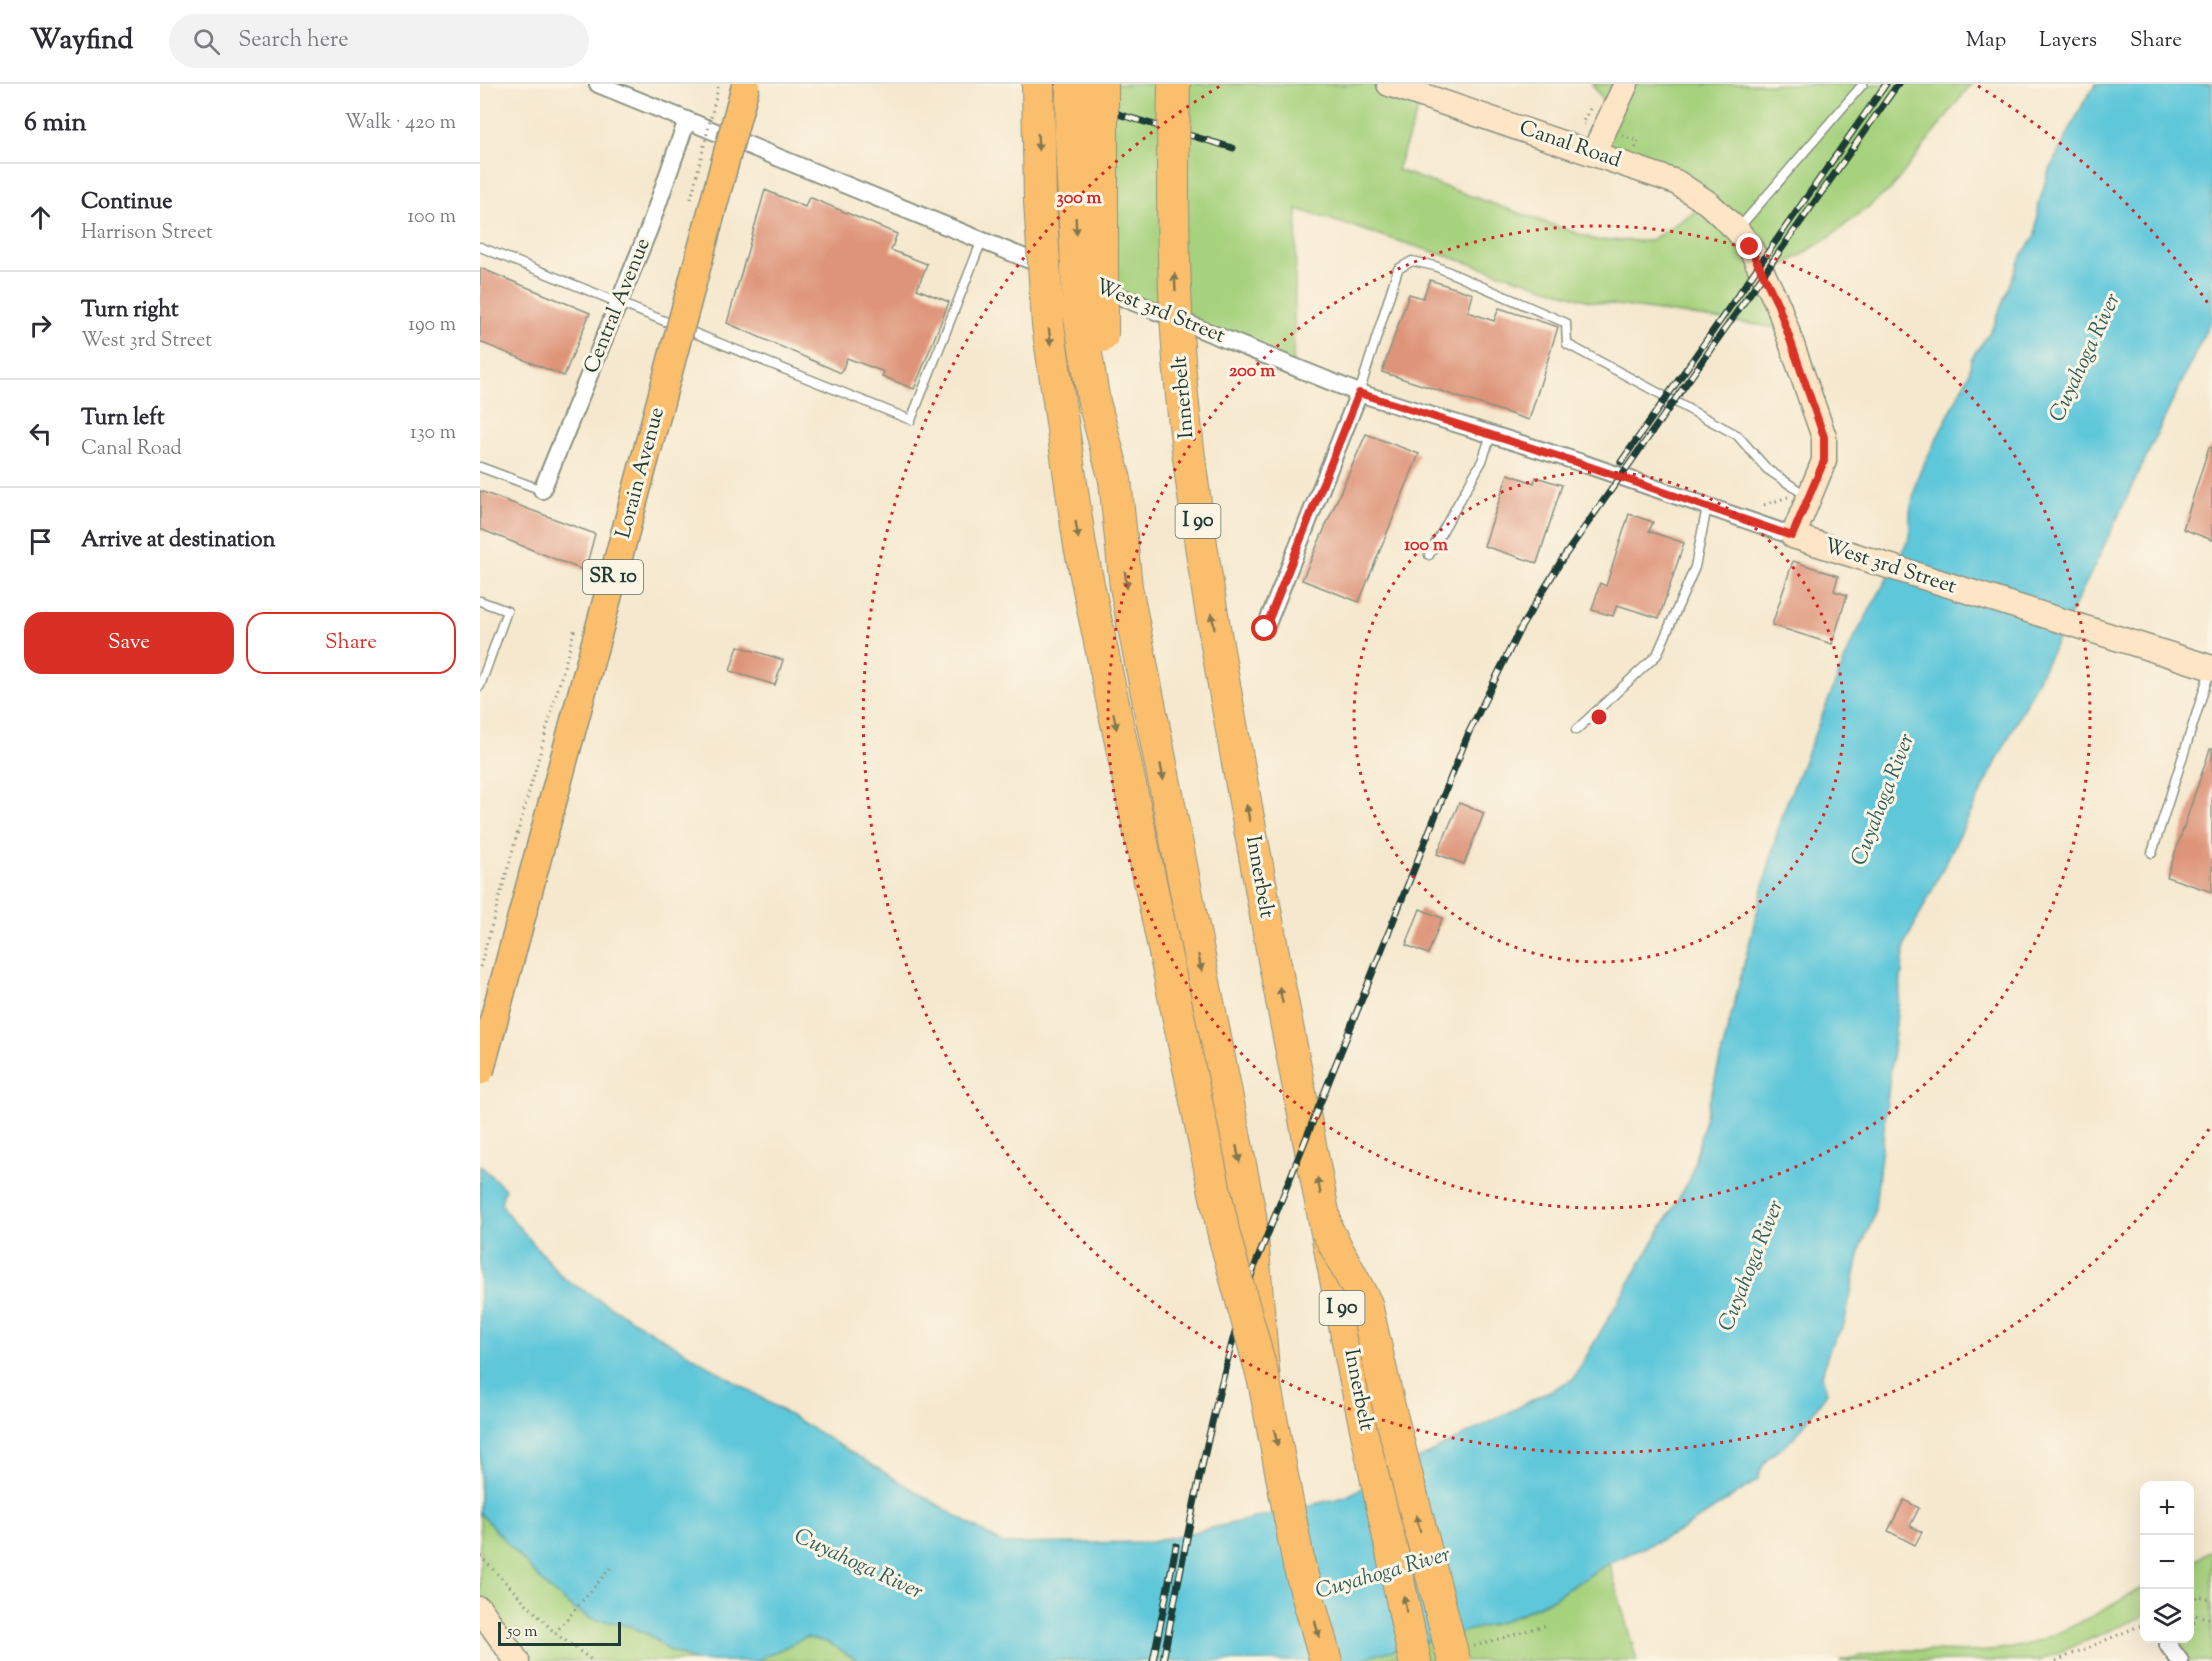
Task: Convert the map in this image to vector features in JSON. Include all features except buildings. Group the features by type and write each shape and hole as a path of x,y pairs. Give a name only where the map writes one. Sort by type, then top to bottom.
{"highway":[{"path":"1038,84 1040,202 1048,325 1080,546 1224,1235 1264,1381 1299,1565 1326,1661"},
{"path":"1072,84 1071,137 1079,312 1094,402 1114,480"},
{"path":"1102,84 1100,319 1126,587 1250,1215 1264,1381"},
{"name":"Innerbelt","path":"1174,84 1172,234 1178,338 1184,415 1206,585 1273,954 1355,1378 1415,1661"},
{"path":"1327,1230 1366,1304 1389,1407 1462,1654"}],"main road":[{"name":"Lorain Avenue","path":"480,1071 746,84"}],"street":[{"name":"West 3rd Street","path":"598,84 1359,393 1874,563 2212,667"},
{"name":"Canal Road","path":"1389,84 1594,152 1676,182 1708,203 1737,230 1757,259 1778,305 1824,437 1824,461 1803,493 1792,536"},
{"path":"1594,152 1626,84"},
{"name":"Central Avenue","path":"542,490 649,229 687,120"},
{"path":"1265,629 1359,393"},
{"path":"480,1609 517,1661"},
{"path":"2168,1645 2180,1661"}],"lane":[{"path":"1737,230 1863,84"},
{"path":"480,247 618,305 911,420 982,240"},
{"path":"1359,393 1398,269 1412,261 1435,266 1566,323 1567,344 1737,435 1767,469 1803,493"},
{"path":"1429,555 1482,461 1491,435"},
{"path":"480,466 542,490"},
{"path":"1576,730 1657,655 1695,567 1707,507"},
{"path":"480,601 507,611 480,686"},
{"path":"2152,853 2212,667"}],"path":[{"path":"1764,505 1803,493"},
{"path":"480,1556 555,1633 593,1661"},
{"path":"555,1633 613,1565"},
{"path":"2194,1598 2199,1596 2212,1600"},
{"path":"2194,1615 2212,1619"},
{"path":"1462,1654 1547,1625"},
{"path":"2056,1661 2140,1626"}],"green space":[{"path":"1037,84 1389,84 1423,95 1397,170 1596,240 1650,241 1708,203 1594,152 1611,114 1592,84 1971,84 1891,189 1830,237 1793,260 1768,272 1786,329 1589,301 1297,209 1293,366 1046,266"},
{"path":"480,1513 550,1590 574,1609 590,1618 630,1626 651,1636 668,1650 697,1661 517,1661 480,1609"},
{"path":"2212,1550 2212,1661 2180,1661 2167,1643 2194,1643 2194,1561"},
{"path":"1609,1563 1637,1661 1415,1661 1412,1650 1383,1661 1338,1661 1501,1622 1545,1603"},
{"path":"2140,1589 2140,1618 2039,1661 1840,1661 1894,1650 1977,1652 2016,1647 2066,1629"},
{"path":"806,1637 827,1642 859,1661 756,1661"}],"water":[{"name":"Cuyahoga River","path":"2096,84 2212,84 2212,318 2093,569 1905,944 1874,1216 1861,1247 1844,1324 1829,1350 1822,1375 1827,1393 1794,1437 1769,1457 1763,1465 1758,1480 1682,1530 1609,1563 1550,1600 1501,1622 1352,1661 859,1661 827,1642 806,1637 756,1661 697,1661 668,1650 651,1636 630,1626 590,1618 574,1609 550,1590 480,1513 480,1165 505,1189 501,1202 506,1212 563,1278 1003,1544 1151,1542 1345,1497 1573,1379 1690,1179 1781,817 1852,642 1910,537 1910,512 1917,478 1969,374 1971,359 1993,327 2021,256 2036,235 2039,203 2048,173 2084,102"}],"railway":[{"path":"1049,84 1121,115 1233,148"},
{"path":"1621,462 1886,84"},
{"path":"1163,1661 1213,1417 1252,1273 1469,732 1520,629 1563,558 1898,84"},
{"path":"1153,1661 1176,1546"}],"route":[{"path":"1265,629 1359,393 1582,464 1792,536 1824,461 1824,437 1778,305 1750,247"}]}
